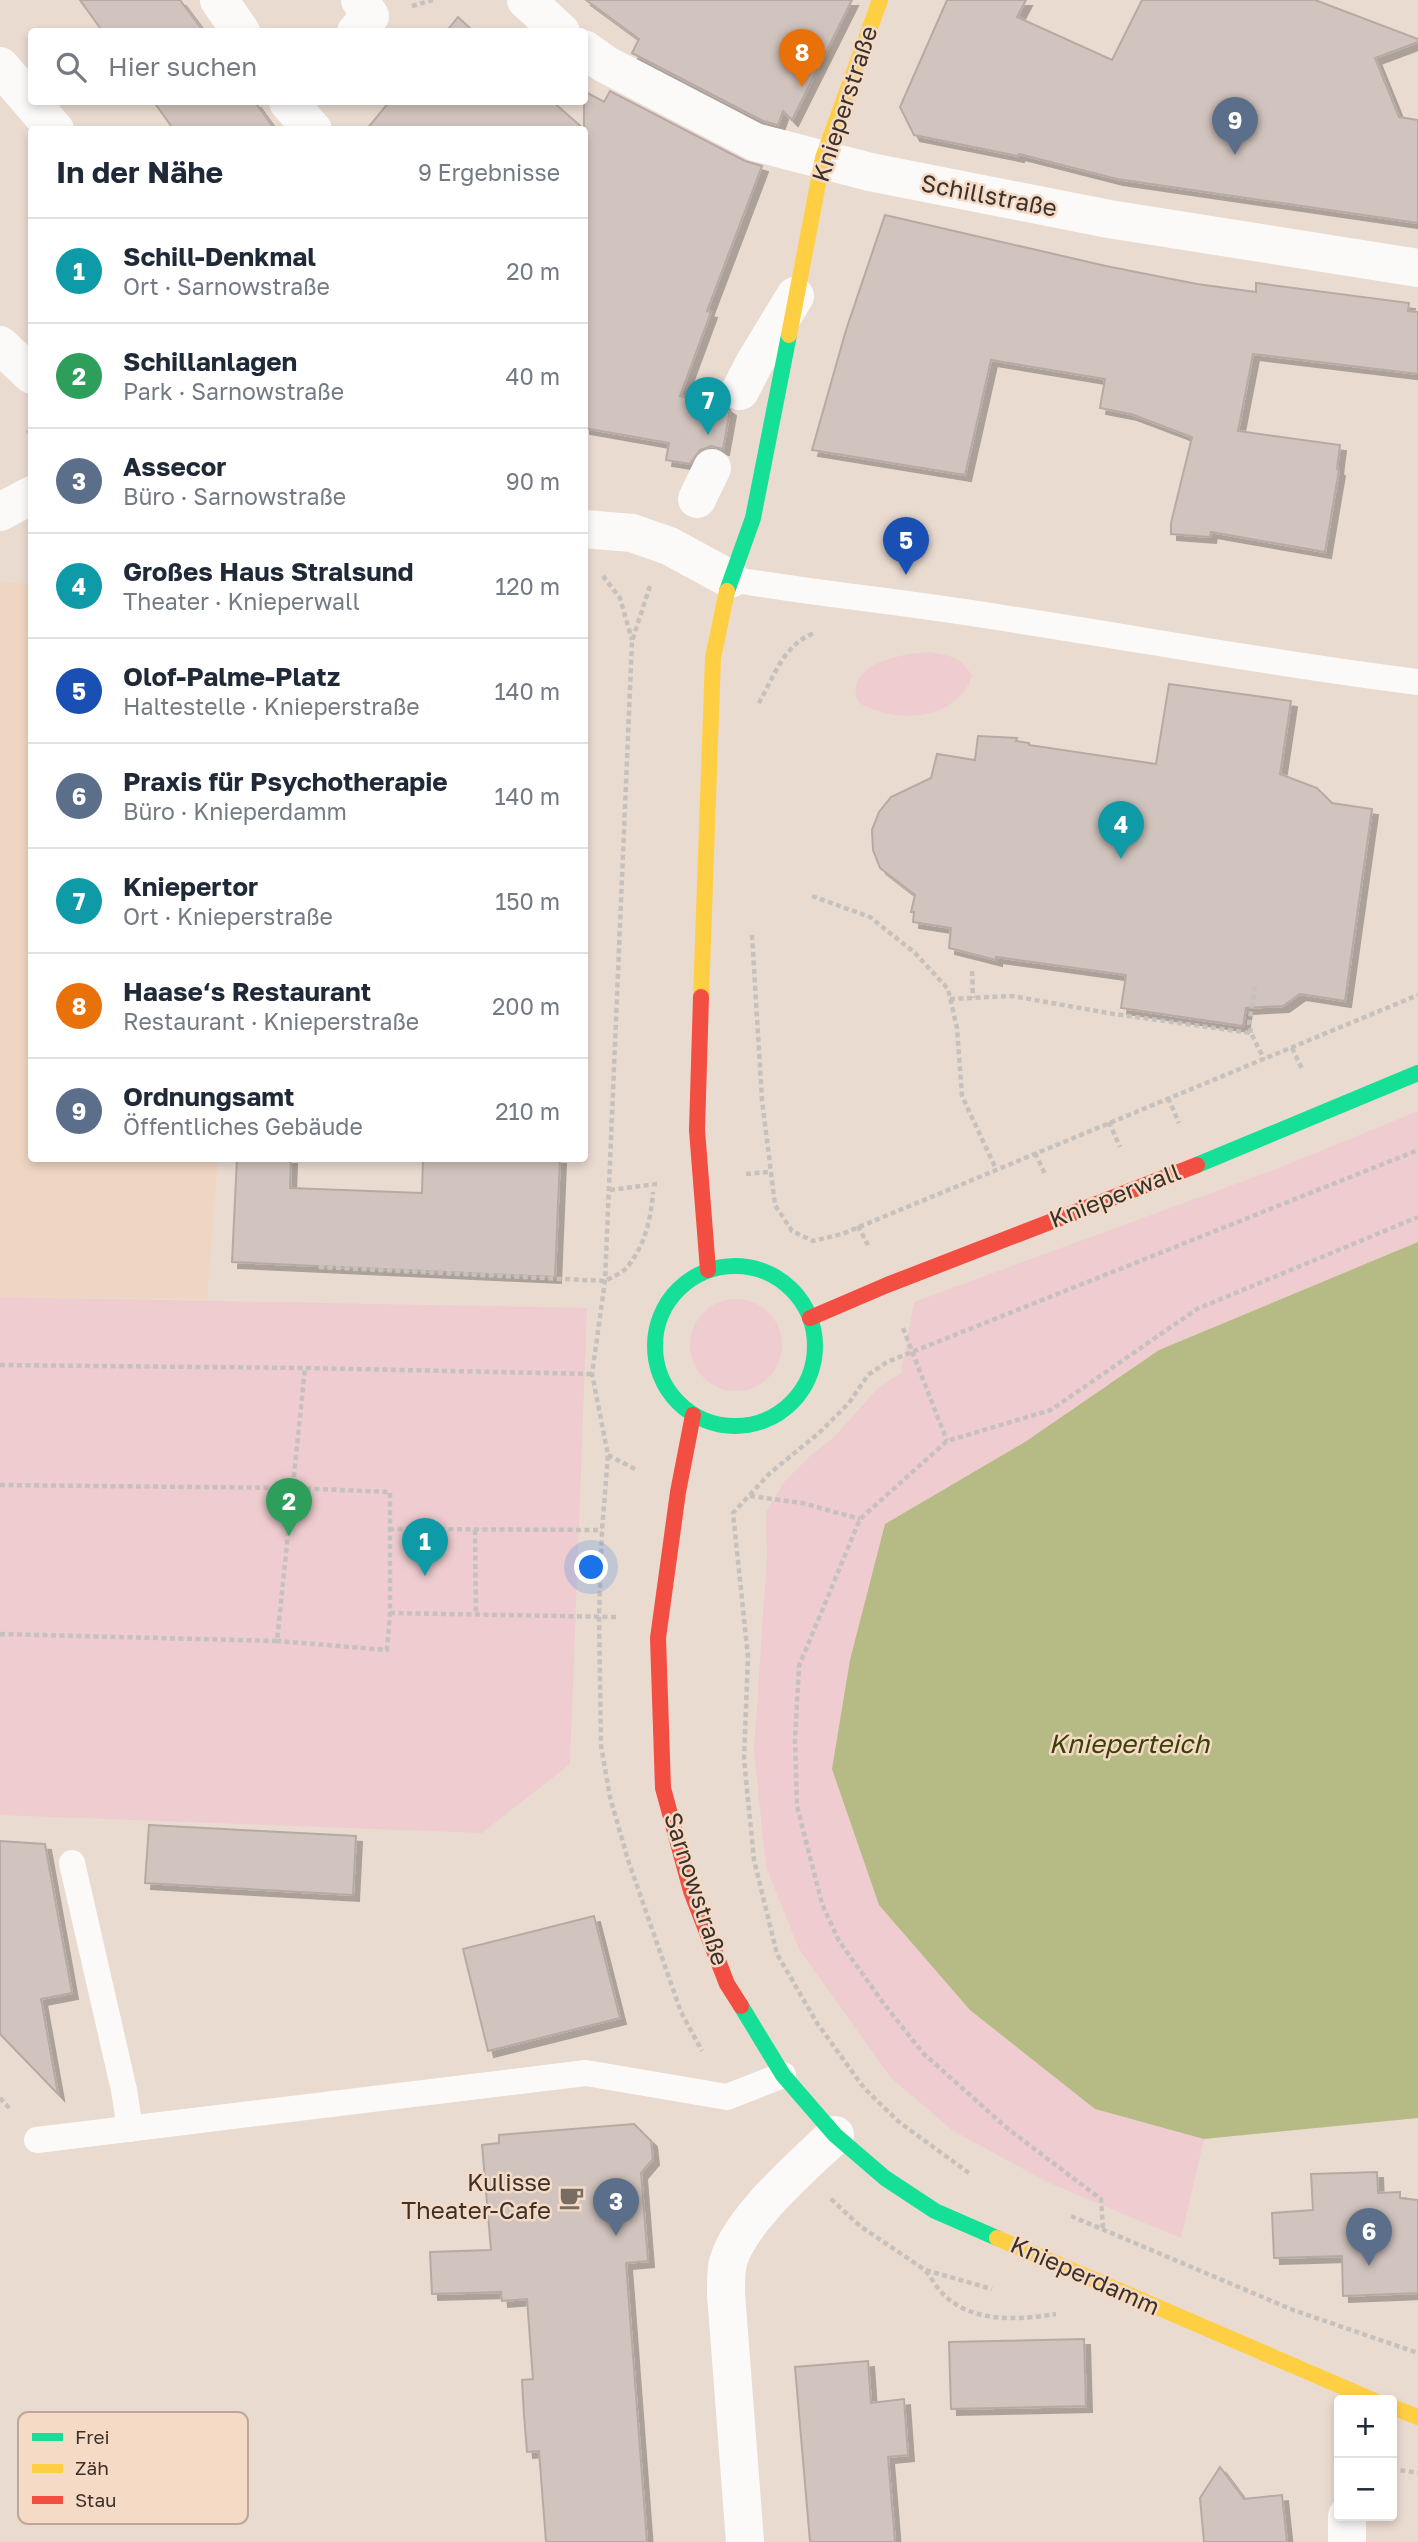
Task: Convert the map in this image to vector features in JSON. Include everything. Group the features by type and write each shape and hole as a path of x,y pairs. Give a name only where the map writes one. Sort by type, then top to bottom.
{"street":[{"path":"219,0 237,28"},
{"path":"360,0 370,16 360,28"},
{"path":"526,0 557,28"},
{"name":"Knieperstraße","path":"708,1270 697,1130 713,658 730,579 753,518 823,159 880,0"},
{"name":"Schillstraße","path":"588,52 605,64 755,142 870,172 1109,219 1418,268"},
{"path":"0,66 28,99"},
{"path":"34,105 52,126"},
{"name":"Knieperstraße","path":"740,391 798,292"},
{"path":"0,345 28,371"},
{"path":"0,512 28,497"},
{"path":"0,522 28,522"},
{"path":"588,529 632,533 644,537 669,546 730,579"},
{"name":"Knieperwall","path":"810,1318 887,1284 1169,1176 1418,1073"},
{"path":"732,1266 757,1268 780,1279 798,1295 810,1318 816,1342 813,1367 803,1389 787,1408 766,1420 741,1426 716,1424 693,1415 673,1398 660,1376 654,1350 657,1325 668,1301 685,1282 708,1270 732,1266"},
{"name":"Sarnowstraße","path":"693,1415 678,1492 660,1620 663,1788 691,1891 727,1984 783,2075 835,2135"},
{"path":"745,2542 726,2294 727,2266 735,2246 765,2205 835,2135"},
{"name":"Knieperdamm","path":"835,2135 885,2178 935,2211 1351,2395"},
{"path":"1397,2409 1418,2417"},
{"path":"1347,2521 1347,2542"}],"lane":[{"path":"730,579 789,589 869,597 1418,682"},
{"path":"72,1863 124,2090 130,2129"},
{"path":"37,2140 586,2073 727,2097 783,2075"}],"path":[{"path":"593,571 602,574 620,598 632,641 605,1282 592,1374 608,1455"},
{"path":"756,708 792,647 804,636 823,631"},
{"path":"812,896 870,917 915,953 948,989 957,1028 962,1096 996,1169"},
{"path":"752,931 762,1100 775,1205 792,1231 813,1241 842,1234 1418,995"},
{"path":"972,971 973,998"},
{"path":"1255,988 1249,1024 1264,1059"},
{"path":"950,999 1012,996 1114,1014 1251,1033"},
{"path":"975,2178 899,2122 864,2088 817,2023 778,1954 754,1860 744,1759 748,1657 733,1513 770,1473 849,1403 868,1375 887,1362 1418,1150"},
{"path":"319,1267 605,1282 627,1268 643,1240 651,1214 653,1185"},
{"path":"1093,2279 1103,2229 1101,2199 1008,2129 923,2053 839,1941 822,1904 797,1806 795,1739 799,1666 860,1519 947,1441 1051,1410 1197,1309 1418,1217"},
{"path":"911,1352 947,1441"},
{"path":"0,1365 592,1374"},
{"path":"277,1641 305,1368"},
{"path":"0,1485 293,1488 390,1492 390,1613 387,1650 277,1641 0,1634"},
{"path":"749,1496 802,1503 860,1519"},
{"path":"389,1529 601,1530"},
{"path":"475,1530 476,1615"},
{"path":"390,1613 599,1616 660,1620"},
{"path":"799,2169 860,2226 925,2270 945,2296 972,2314 1024,2319 1060,2313"},
{"path":"1065,2213 1293,2310 1418,2353"},
{"path":"1397,2470 1418,2473"}],"shaded area":[{"path":"0,582 28,584 28,1162 218,1162 207,1299 0,1297"},
{"path":"928,652 954,658 964,665 972,676 964,691 953,702 939,710 906,716 889,714 858,702 856,689 859,678 867,670 891,658"},
{"path":"1418,1111 1418,1242 1159,1350 1025,1442 885,1524 1095,2109 1204,2139 1181,2238 1047,2182 952,2130 891,2078 799,1949 766,1867 754,1751 767,1555 766,1512 785,1481 834,1437 878,1388 901,1373 914,1302 1274,1170"},
{"path":"0,1297 587,1308 570,1764 482,1833 0,1815"},
{"path":"736,1299 754,1302 769,1312 779,1327 782,1345 779,1363 769,1378 754,1388 736,1391 718,1388 703,1378 693,1363 690,1345 693,1327 703,1312 718,1302"}],"water":[{"name":"Knieperteich","path":"1418,1242 1418,2118 1204,2139 1095,2109 970,2010 879,1905 832,1769 850,1660 885,1524 1025,1442 1159,1350"}],"building":[{"path":"80,0 180,0 201,28 100,28"},
{"path":"586,0 852,0 792,120 783,111 778,125 763,121 632,53 639,39"},
{"path":"947,0 1026,0 1017,17 1112,60 1142,0 1315,0 1418,39 1418,42 1375,58 1399,117 1418,120 1418,223 1117,179 1019,154 1018,156 914,135 900,107"},
{"path":"458,17 470,28 449,28"},
{"path":"610,91 745,161 762,166 707,311 711,312 680,396 723,405 730,410 723,449 711,446 700,450 690,464 666,460 669,443 588,429 588,126 584,126 584,105 588,105 588,93 604,102"},
{"path":"156,105 257,105 272,126 171,126"},
{"path":"387,105 556,105 581,126 369,126"},
{"path":"885,215 1197,284 1256,292 1256,283 1409,303 1408,311 1418,312 1418,374 1253,354 1238,431 1340,445 1339,470 1325,552 1211,532 1210,537 1171,534 1171,523 1192,437 1131,414 1100,408 1105,379 991,360 965,475 812,450 846,330"},
{"path":"1169,684 1291,701 1280,774 1317,788 1332,803 1372,809 1345,1001 1300,994 1283,1006 1246,1008 1243,1026 1121,1008 1126,975 996,957 996,960 949,948 951,928 913,922 914,912 911,912 915,895 880,868 873,850 872,830 879,812 891,797 931,778 937,754 975,760 978,736 1017,738 1016,741 1029,745 1156,764"},
{"path":"237,1162 291,1162 290,1188 422,1193 423,1162 560,1162 555,1277 232,1262"},
{"path":"149,1825 356,1836 353,1895 145,1883"},
{"path":"0,1841 45,1844 72,1993 41,1999 58,2094 0,2034"},
{"path":"594,1916 620,2018 488,2051 463,1949"},
{"path":"634,2124 651,2141 653,2159 641,2173 648,2261 626,2263 647,2542 546,2542 539,2451 527,2452 524,2415 522,2380 533,2379 527,2299 502,2301 501,2292 432,2294 430,2252 491,2250 482,2145 499,2143 499,2135"},
{"path":"1377,2172 1378,2193 1400,2192 1400,2198 1418,2200 1418,2293 1343,2296 1342,2256 1274,2258 1272,2213 1313,2210 1311,2174"},
{"path":"1084,2339 1086,2406 951,2409 949,2342"},
{"path":"868,2361 871,2403 904,2399 908,2455 888,2457 895,2542 810,2542 795,2367"},
{"path":"1220,2467 1244,2499 1282,2495 1287,2542 1204,2542 1200,2498"}],"traffic: fast":[{"path":"727,591 753,518 789,335"},
{"path":"1197,1165 1418,1073"},
{"path":"735,1266 766,1272 792,1289 809,1315 815,1346 809,1377 792,1403 766,1420 735,1426 704,1420 678,1403 661,1377 655,1346 661,1315 678,1289 704,1272 735,1266"},
{"path":"741,2006 783,2075 835,2135 885,2178 935,2211 997,2238"}],"traffic: slow":[{"path":"789,335 823,158 880,0"},
{"path":"701,997 713,658 727,591"},
{"path":"997,2238 1361,2395"},
{"path":"1397,2409 1418,2417"}],"traffic: jam":[{"path":"701,997 697,1130 708,1270"},
{"path":"810,1318 887,1285 1197,1165"},
{"path":"693,1415 678,1492 658,1638 663,1788 691,1891 727,1984 741,2006"}],"place":[{"name":"Haase‘s Restaurant","path":"802,87"},
{"name":"Ordnungsamt","path":"1235,155"},
{"name":"Kniepertor","path":"708,435"},
{"name":"Olof-Palme-Platz","path":"906,575"},
{"name":"Großes Haus Stralsund","path":"1121,859"},
{"name":"Schillanlagen","path":"289,1536"},
{"name":"Schill-Denkmal","path":"425,1576"},
{"name":"Kulisse Theater-Cafe","path":"571,2197"},
{"name":"Assecor","path":"616,2236"},
{"name":"Praxis für Psychotherapie","path":"1369,2266"}]}
